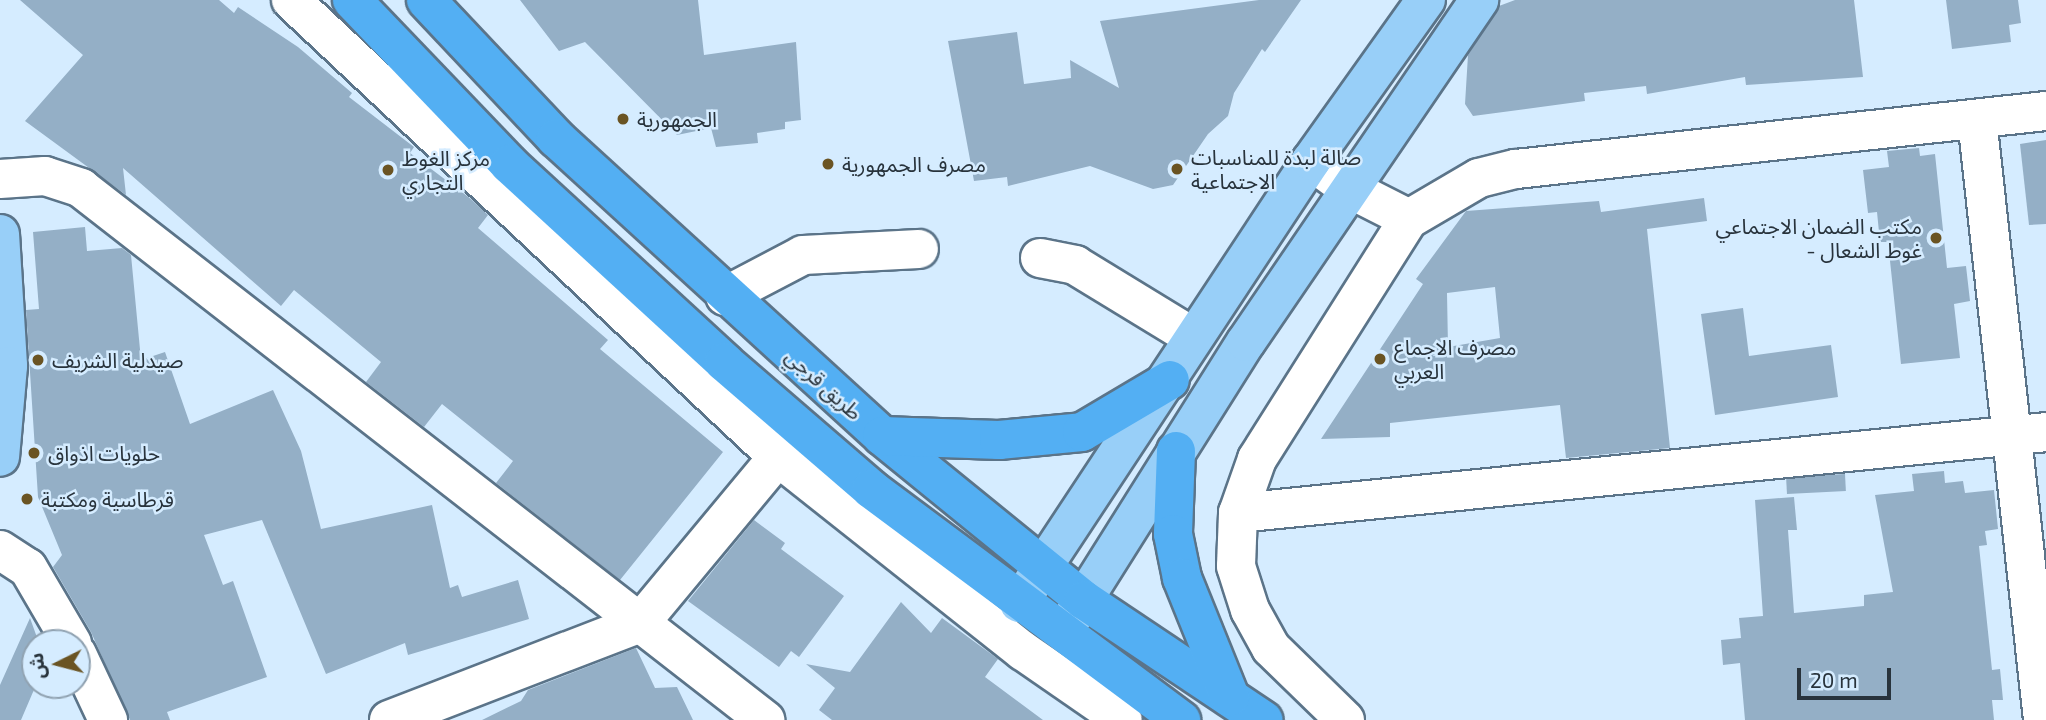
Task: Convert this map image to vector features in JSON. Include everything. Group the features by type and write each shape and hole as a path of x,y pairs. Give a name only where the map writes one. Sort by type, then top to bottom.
{"highway":[{"path":"352,0 509,164 724,362 871,489 1019,603 1181,720"},
{"name":"طريق قرجي","path":"426,0 556,138 725,296 883,436 1084,600 1263,720"},
{"path":"883,436 999,440 1082,432 1170,380"},
{"path":"1176,451 1173,534 1182,578 1231,699"}],"main road":[{"path":"1019,603 1170,380 1193,337 1311,160 1426,0"},
{"path":"1062,633 1176,451 1348,188 1479,0"},
{"path":"0,234 8,366 2,446"}],"street":[{"path":"291,0 778,457 1023,651 1123,720"},
{"path":"1345,720 1270,648 1250,610 1236,566 1238,513 1256,459 1409,219 1479,178 1516,169 2046,111"},
{"path":"1977,119 2028,434 2043,720"},
{"path":"1311,160 1348,188 1409,219"},
{"path":"0,179 45,176 81,188 765,720"},
{"path":"725,296 803,255 919,249"},
{"path":"1040,258 1075,265 1193,337"},
{"path":"1238,513 2028,434"},
{"path":"389,720 640,623 778,457"},
{"path":"0,550 28,568 64,629"},
{"path":"91,684 108,720"}],"building":[{"path":"20,0 219,0 234,13 238,7 298,47 352,93 349,97 414,147 410,153 471,199 488,215 478,228 608,340 600,349 723,452 620,580 496,483 513,461 442,404 424,427 366,382 381,362 294,290 281,306 123,168 126,195 25,121 83,55"},
{"path":"520,0 698,0 704,55 796,42 801,120 785,122 785,129 757,133 758,143 716,147 711,128 677,135 585,42 559,51"},
{"path":"1259,0 1301,0 1265,52 1262,49 1234,93 1228,116 1208,134 1173,185 1153,189 1090,166 1008,186 1007,177 974,181 948,41 1017,32 1024,84 1071,78 1070,60 1119,88 1100,21"},
{"path":"1515,0 1854,0 1863,77 1746,85 1745,77 1647,94 1646,86 1584,93 1585,101 1473,116 1465,104 1468,55 1499,6"},
{"path":"1946,0 2018,0 2021,23 2009,25 2011,42 1952,49"},
{"path":"2046,140 2046,224 2029,225 2020,144"},
{"path":"1919,148 1920,156 1935,154 1947,268 1966,266 1970,301 1954,304 1960,358 1901,364 1888,242 1880,242 1877,212 1868,213 1863,170 1889,167 1887,151"},
{"path":"1704,198 1707,221 1647,229 1670,448 1566,458 1560,405 1390,423 1390,437 1321,439 1423,284 1416,279 1466,211 1599,201 1601,212","holes":["1495,287 1500,338 1448,347 1447,293"]},
{"path":"85,227 87,251 122,248 131,255 141,360 165,352 190,424 273,390 301,451 321,529 432,505 450,588 458,585 462,597 518,580 529,619 408,655 405,643 326,674 262,520 204,535 223,585 233,581 267,677 167,712 170,720 130,720 91,629 53,567 62,555 38,497 26,310 39,309 33,232"},
{"path":"1743,308 1749,356 1831,345 1838,397 1715,415 1701,314"},
{"path":"1944,471 1945,483 1963,481 1965,493 1994,490 1998,529 1985,531 1987,545 1979,546 1992,670 2000,669 2003,700 1992,700 1994,720 1745,720 1740,663 1723,665 1721,640 1741,638 1739,618 1763,616 1755,500 1794,497 1797,530 1788,530 1794,613 1864,606 1864,595 1893,592 1875,495 1914,491 1912,474"},
{"path":"1845,474 1846,491 1787,494 1786,477"},
{"path":"754,520 785,543 781,549 844,596 799,657 791,651 779,667 688,601"},
{"path":"901,602 931,633 942,618 998,659 985,677 1043,720 832,720 819,710 835,688 806,664 850,672"},
{"path":"30,618 34,629 25,629"},
{"path":"21,638 21,699 30,699 21,720 0,720 0,685"},
{"path":"636,648 655,688 677,687 693,720 482,720 521,701 528,690"}],"place":[{"name":"الجمهورية","path":"623,119"},
{"name":"مصرف الجمهورية","path":"828,164"},
{"name":"صالة لبدة للمناسبات الاجتماعية","path":"1177,169"},
{"name":"مركز الغوط التجاري","path":"388,170"},
{"name":"مكتب الضمان الاجتماعي - غوط الشعال","path":"1936,238"},
{"name":"مصرف الاجماع العربي","path":"1380,359"},
{"name":"صيدلية الشريف","path":"38,360"},
{"name":"حلويات اذواق","path":"34,453"},
{"name":"قرطاسية ومكتبة","path":"27,499"}]}
